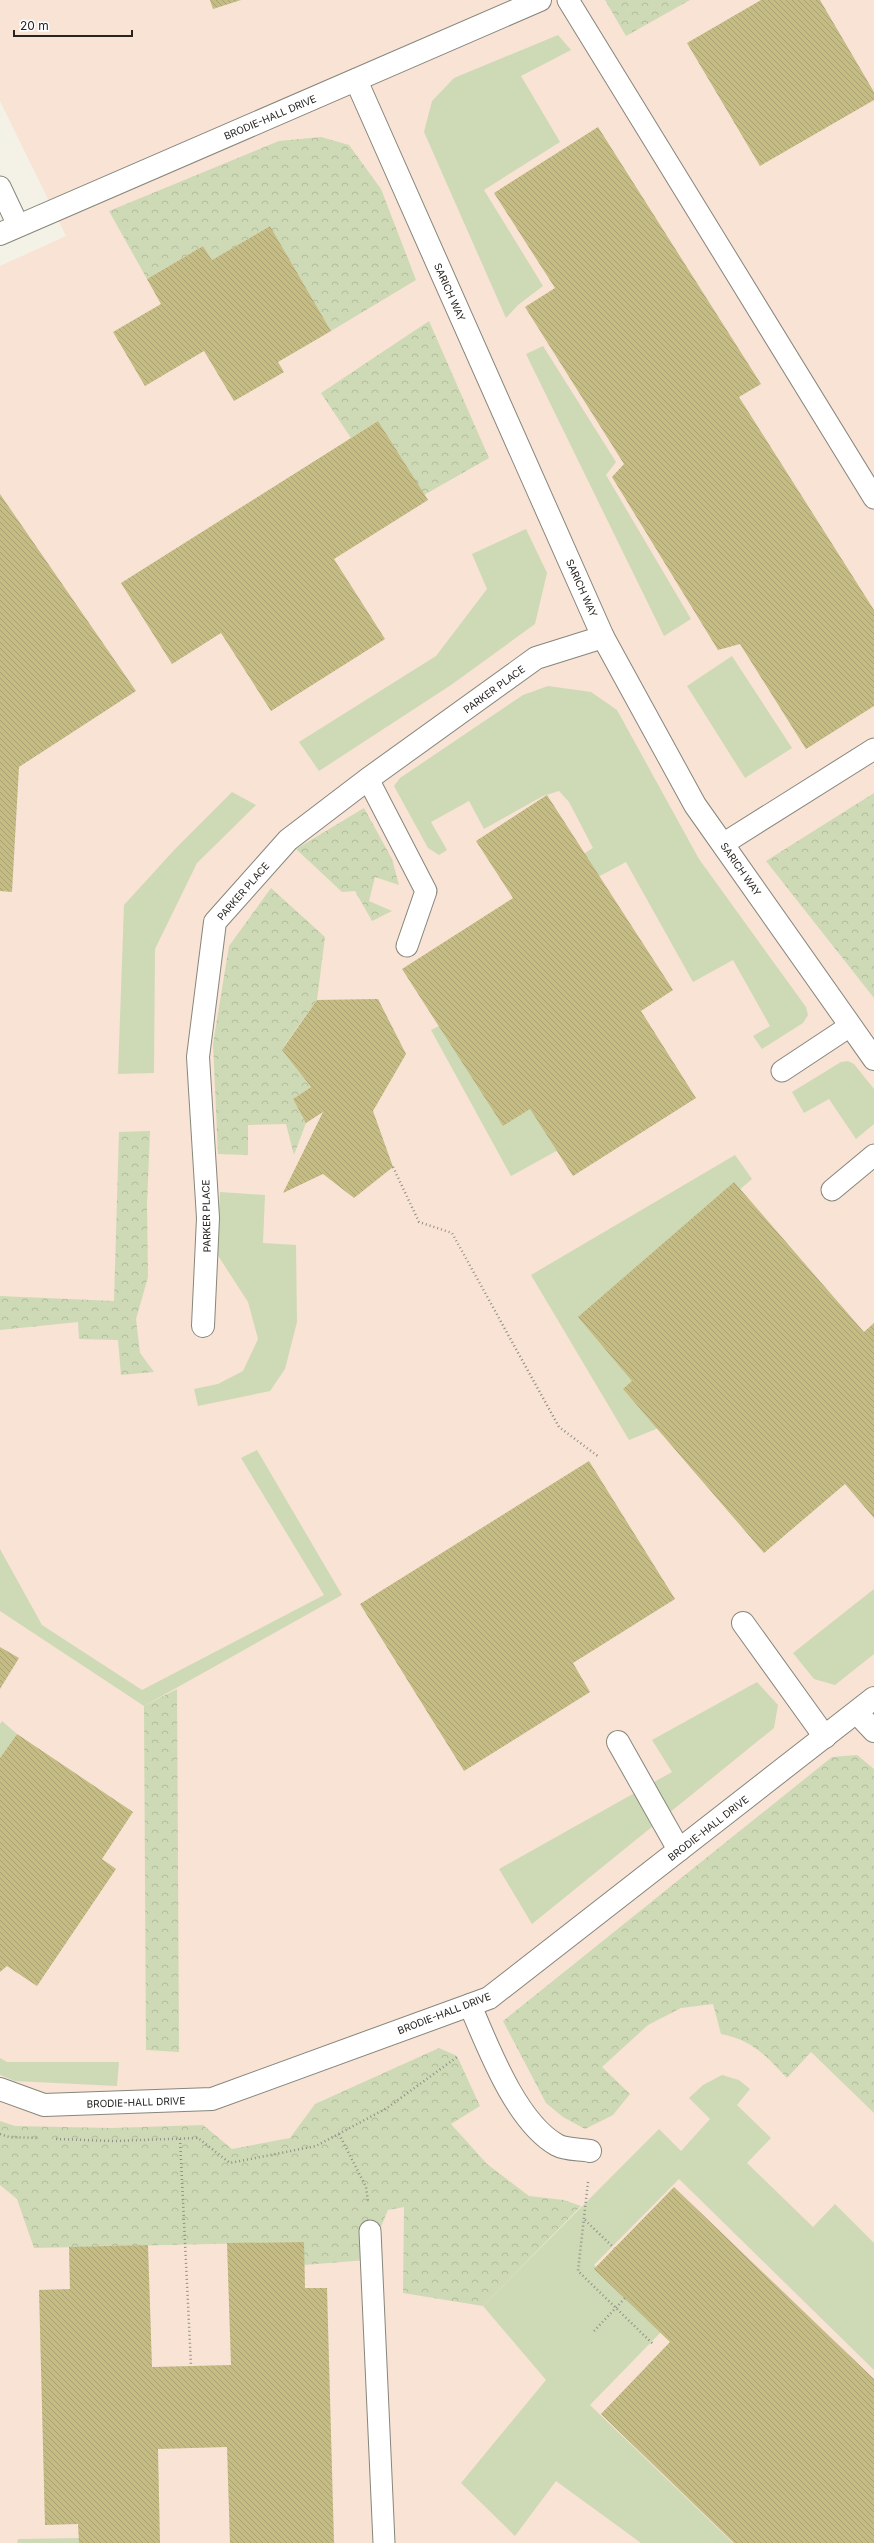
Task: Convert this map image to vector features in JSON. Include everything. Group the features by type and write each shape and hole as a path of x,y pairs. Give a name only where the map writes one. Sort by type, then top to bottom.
{"street":[{"name":"BRODIE-HALL DRIVE","path":"9,229 540,0"},
{"name":"SARICH WAY","path":"356,80 603,637 695,805 724,844 874,1059"},
{"name":"PARKER PLACE","path":"204,1326 208,1218 198,1057 216,922 288,840 368,779 536,658 603,637"},
{"path":"743,1623 825,1737"},
{"name":"BRODIE-HALL DRIVE","path":"0,2089 44,2105 212,2099 489,1998 857,1713 874,1698"},
{"path":"857,1713 874,1731"},
{"path":"618,1742 680,1850"},
{"path":"470,2005 494,2060 529,2122 558,2146 590,2151"}],"lane":[{"path":"568,0 874,498"},
{"path":"0,187 9,229"},
{"path":"724,844 874,749"},
{"path":"368,779 426,891 407,946"},
{"path":"782,1071 850,1026"},
{"path":"832,1190 874,1155"},
{"path":"370,2231 384,2543"}],"path":[{"path":"393,1167 419,1222 452,1234 559,1427 599,1457"},
{"path":"54,2139 114,2141 198,2138 230,2163 316,2146 387,2108 457,2056"},
{"path":"0,2134 9,2138 46,2139"},
{"path":"339,2134 366,2187 370,2231"},
{"path":"180,2139 191,2366"},
{"path":"590,2151 585,2220 582,2223 578,2271 653,2344"},
{"path":"585,2220 614,2248"},
{"path":"594,2331 626,2297"}],"shaded area":[{"path":"0,0 874,0 874,2543 0,2543 0,266 66,236 0,101"}],"green space":[{"path":"605,0 690,0 626,36"},
{"path":"558,35 571,50 521,76 560,142 484,190 543,286 518,305 506,318 424,132 432,101 454,78"},
{"path":"321,137 349,145 381,189 416,280 331,331 270,226 212,260 203,246 147,279 109,211 279,141"},
{"path":"429,321 489,458 424,495 378,421 351,438 321,393"},
{"path":"543,346 616,462 606,475 691,619 664,636 526,354"},
{"path":"526,529 547,573 535,624 451,685 319,771 299,742 436,656 487,589 472,554"},
{"path":"732,656 792,748 745,778 687,686"},
{"path":"548,686 591,692 617,710 699,859 806,1007 808,1015 803,1023 762,1049 753,1036 770,1026 733,960 693,982 626,862 583,885 570,862 593,848 569,802 559,791 543,796 484,829 469,801 431,822 447,850 439,855 428,848 394,786 400,778 523,695"},
{"path":"232,792 256,805 197,863 155,949 154,1073 118,1074 124,905 176,848"},
{"path":"874,793 874,998 766,861"},
{"path":"364,808 392,859 399,885 375,877 369,901 392,911 372,921 355,891 342,892 296,849"},
{"path":"271,888 325,937 317,1000 282,1049 311,1087 293,1099 306,1123 294,1155 286,1124 248,1125 248,1155 218,1154 213,1044 229,946"},
{"path":"461,1015 542,1089 571,1143 511,1176 431,1030"},
{"path":"848,1061 854,1064 874,1089 874,1124 856,1139 829,1099 804,1113 792,1092 841,1062"},
{"path":"150,1131 147,1205 148,1277 136,1319 140,1353 154,1372 121,1375 118,1340 79,1339 78,1322 0,1330 0,1296 114,1301 119,1132"},
{"path":"735,1155 752,1179 601,1309 683,1418 629,1440 531,1275"},
{"path":"220,1192 265,1195 263,1243 296,1245 297,1322 285,1369 270,1391 198,1406 194,1389 218,1384 243,1371 258,1339 248,1302 217,1254"},
{"path":"257,1450 342,1595 144,1706 0,1611 0,1549 42,1625 142,1690 324,1595 241,1458"},
{"path":"874,1589 874,1654 835,1685 814,1679 793,1653"},
{"path":"757,1682 778,1705 774,1728 532,1924 499,1869 672,1772 652,1740"},
{"path":"177,1689 179,2052 146,2050 144,1706"},
{"path":"2,1721 17,1734 0,1758 0,1724"},
{"path":"857,1755 874,1769 874,2113 811,2052 787,2078 772,2062 750,2044 721,2034 713,2004 681,2008 648,2025 602,2067 630,2094 613,2115 585,2129 563,2117 546,2103 503,2021 832,1757"},
{"path":"439,2048 457,2056 480,2106 451,2124 487,2164 529,2196 564,2200 581,2206 483,2306 403,2293 404,2207 388,2210 367,2260 304,2265 303,2242 34,2248 17,2199 0,2185 0,2121 15,2126 111,2128 203,2125 232,2149 290,2138 315,2104"},
{"path":"0,2058 7,2062 119,2062 117,2086 15,2081 0,2075"},
{"path":"722,2075 739,2080 750,2089 737,2105 771,2138 747,2163 813,2227 835,2204 874,2243 874,2370 679,2179 594,2265 661,2332 590,2405 733,2543 641,2543 556,2481 515,2536 461,2483 546,2380 483,2306 659,2129 681,2151 710,2119 689,2098 703,2085"},
{"path":"79,2538 79,2543 17,2543 18,2539"}],"building":[{"path":"210,0 241,0 213,9"},
{"path":"761,0 820,0 874,92 874,100 760,166 687,43"},
{"path":"598,127 761,384 739,397 874,610 874,706 806,749 740,644 718,650 612,477 624,464 525,307 555,288 494,193"},
{"path":"270,226 331,331 278,362 284,372 234,401 204,351 145,386 113,332 161,304 147,279 203,246 212,260"},
{"path":"378,421 428,500 334,559 385,639 271,711 221,633 172,664 121,583"},
{"path":"0,494 136,691 19,767 12,892 0,891"},
{"path":"547,795 673,990 641,1011 696,1098 573,1176 530,1109 503,1126 402,969 513,898 476,841"},
{"path":"378,999 406,1054 373,1111 393,1167 354,1198 323,1174 283,1193 323,1112 306,1123 293,1099 311,1087 282,1050 317,1000"},
{"path":"734,1182 864,1332 874,1323 874,1518 845,1484 764,1553 623,1389 632,1381 578,1317"},
{"path":"589,1461 675,1599 573,1663 590,1692 464,1771 360,1604"},
{"path":"0,1647 19,1658 0,1689"},
{"path":"17,1734 133,1812 102,1859 116,1869 37,1986 7,1966 0,1972 0,1758"},
{"path":"674,2187 874,2379 874,2543 734,2543 601,2414 670,2342 594,2269"},
{"path":"304,2242 305,2288 327,2288 334,2543 230,2543 227,2447 158,2449 160,2543 79,2543 78,2524 45,2525 39,2290 70,2289 69,2247 148,2245 152,2367 231,2365 227,2243"}]}
